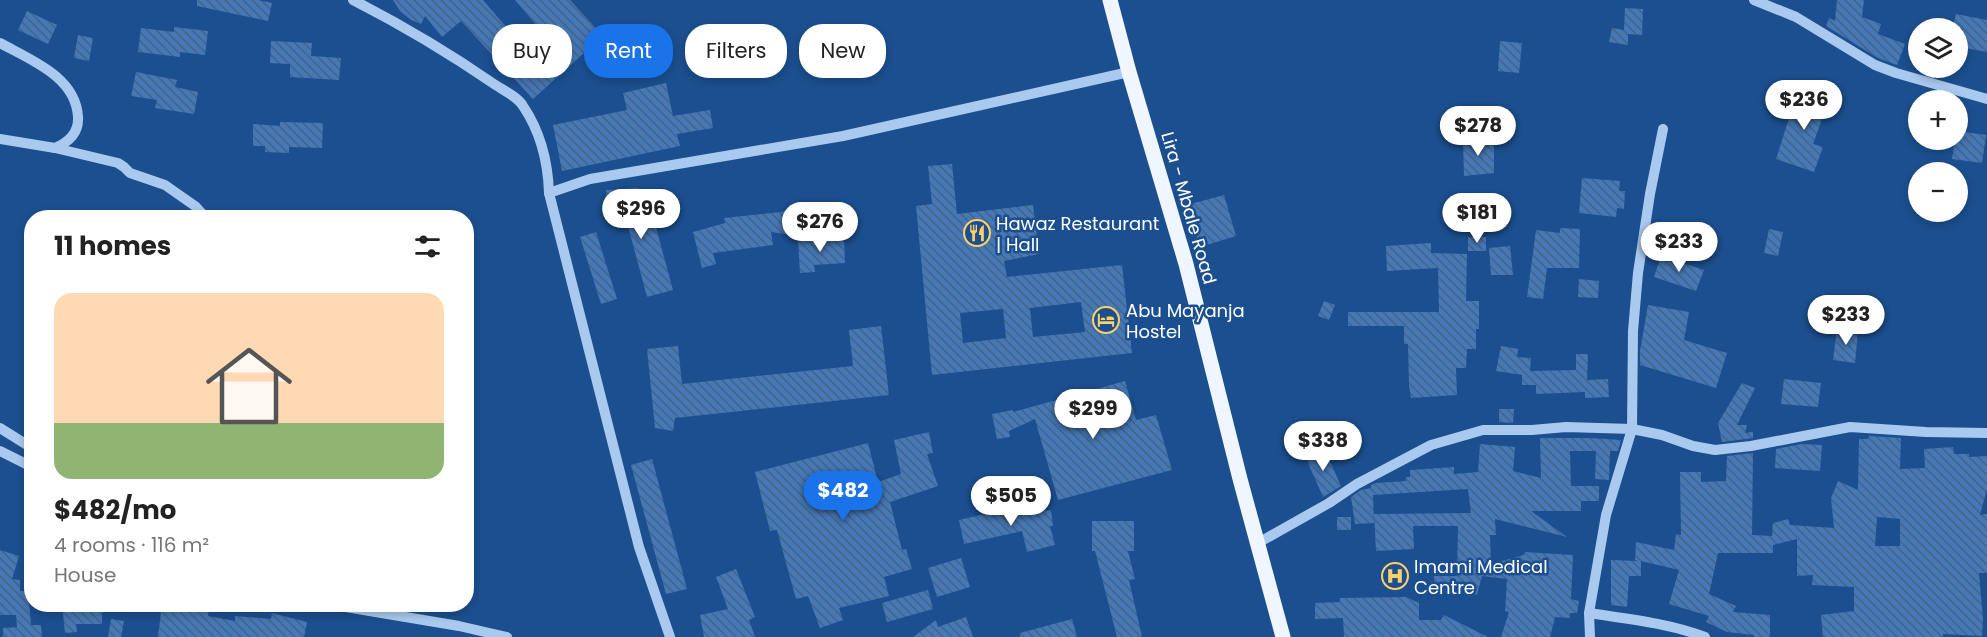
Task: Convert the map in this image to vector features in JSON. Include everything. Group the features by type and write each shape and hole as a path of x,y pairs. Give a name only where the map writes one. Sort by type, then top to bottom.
{"main road":[{"name":"Lira - Mbale Road","path":"1110,0 1186,264 1240,479 1283,637"}],"street":[{"path":"353,0 392,20 466,65 522,104 539,140 548,170 549,193 639,548 670,637"},
{"path":"1754,0 1789,14 1875,65 1987,99"},
{"path":"0,43 62,80 73,95 78,122 75,133 55,148"},
{"path":"549,193 590,179 843,136 1129,72"},
{"path":"1590,637 1590,613 1606,515 1632,429 1633,331 1638,273 1650,194 1664,129"},
{"path":"0,139 55,148 118,163 130,174 165,185 199,210"},
{"path":"1258,543 1329,503 1357,484 1431,445 1483,430 1566,427 1632,429 1715,450 1751,446 1850,427 1987,433"},
{"path":"0,428 24,443"},
{"path":"0,451 24,463"},
{"path":"376,612 459,626 507,637"},
{"path":"1590,613 1648,622 1686,630 1705,637"}],"building":[{"path":"197,0 258,0 272,3 268,21 197,6"},
{"path":"393,0 483,0 504,24 492,24 492,55 461,21 442,37 425,16 421,24 411,20 400,11"},
{"path":"515,0 570,0 592,24 584,24 584,53 572,64 572,24 535,24"},
{"path":"1837,0 1864,0 1862,17 1881,24 1878,34 1905,44 1897,65 1878,58 1826,26 1829,18 1835,21"},
{"path":"1625,8 1643,9 1642,35 1628,34 1628,45 1609,42 1612,28 1624,30"},
{"path":"27,11 57,25 48,44 18,30"},
{"path":"1956,14 1987,20 1987,52 1968,48 1968,18 1955,18"},
{"path":"174,27 208,31 205,55 180,52 180,57 138,52 141,28 174,32"},
{"path":"78,35 93,38 89,61 74,58"},
{"path":"271,41 312,43 311,56 341,58 339,80 290,77 290,64 270,63"},
{"path":"1500,41 1522,43 1519,73 1498,71"},
{"path":"136,72 177,80 175,87 198,92 194,114 155,108 157,100 131,96"},
{"path":"514,78 556,78 533,99"},
{"path":"666,83 673,116 710,110 713,128 677,134 680,146 562,171 553,125 627,110 623,93"},
{"path":"1799,87 1830,97 1813,144 1823,147 1814,172 1776,159"},
{"path":"280,122 323,123 322,148 289,147 289,153 265,152 265,146 253,146 253,124 280,126"},
{"path":"1968,132 1986,135 1982,163 1952,159 1953,150 1968,150"},
{"path":"1463,140 1494,141 1494,173 1464,176"},
{"name":"Abu Mayanja Hostel","path":"952,164 957,214 1033,205 1039,254 1004,261 1007,277 1122,265 1132,353 932,375 916,206 932,204 928,166","holes":["1081,302 1085,332 1033,337 1030,308","1003,309 1006,338 963,343 960,313"]},
{"path":"1582,178 1620,181 1619,191 1625,191 1624,209 1617,208 1616,217 1579,213"},
{"path":"639,188 641,228 655,224 673,290 647,297 625,215 607,216 606,190"},
{"path":"1224,195 1236,236 1200,247 1187,205"},
{"path":"789,211 791,235 771,232 773,245 713,253 716,264 702,268 693,232 725,223 724,218"},
{"path":"1560,228 1580,229 1579,268 1547,268 1543,299 1527,297 1536,230 1560,233"},
{"path":"1769,229 1783,232 1778,256 1764,253"},
{"path":"596,232 617,299 601,304 580,237"},
{"path":"844,237 845,263 814,265 815,272 800,273 798,240"},
{"path":"1468,237 1486,237 1486,251 1468,251"},
{"path":"1431,243 1431,253 1467,254 1466,301 1479,301 1479,329 1476,329 1476,349 1467,349 1466,368 1456,368 1457,395 1411,398 1408,344 1404,344 1404,326 1348,326 1348,312 1439,312 1438,268 1387,271 1386,246"},
{"path":"1510,246 1513,275 1491,275 1489,248"},
{"path":"1661,256 1704,270 1696,291 1654,277"},
{"path":"1579,279 1599,281 1598,298 1578,297"},
{"path":"1324,301 1335,305 1329,320 1318,316"},
{"path":"1648,305 1689,312 1684,340 1727,353 1716,388 1640,365 1640,351"},
{"path":"881,326 889,395 675,418 673,431 655,428 647,349 678,346 682,384 853,366 849,330"},
{"path":"1837,329 1858,332 1855,363 1833,360"},
{"path":"1501,346 1518,349 1517,357 1531,358 1530,371 1576,370 1576,354 1588,354 1587,380 1608,379 1609,397 1585,398 1585,392 1536,394 1536,385 1522,385 1522,375 1496,371"},
{"path":"1784,379 1821,383 1818,407 1781,404"},
{"path":"1125,381 1136,420 1156,415 1172,470 1058,500 1035,419 1009,431 1010,437 997,439 992,414 1013,410 1013,412"},
{"path":"1742,383 1755,388 1737,425 1747,425 1745,433 1753,432 1753,438 1722,442 1718,423"},
{"path":"1499,409 1514,409 1513,423 1499,422"},
{"path":"929,432 933,453 927,454 938,486 890,502 902,550 906,549 912,569 884,577 889,596 839,608 843,620 820,628 808,596 796,599 777,530 770,531 755,472 868,443 878,482 901,474 894,440"},
{"path":"1869,436 1901,438 1900,469 1925,468 1924,449 1953,447 1954,454 1969,454 1969,457 1987,456 1987,489 1980,515 1987,514 1987,573 1979,573 1983,619 1982,636 1943,634 1943,637 1823,637 1821,615 1854,611 1854,587 1812,585 1813,575 1797,576 1797,539 1773,545 1773,553 1718,553 1709,594 1736,606 1733,612 1770,615 1770,637 1754,637 1754,635 1727,632 1706,622 1709,616 1669,604 1679,570 1641,561 1641,576 1629,576 1627,607 1611,605 1611,560 1638,561 1635,560 1636,542 1674,550 1676,534 1681,535 1680,472 1701,472 1701,482 1726,481 1727,456 1753,453 1752,535 1772,536 1773,523 1788,519 1790,525 1834,528 1831,498 1838,481 1858,490 1859,439 1868,439","holes":["1877,517 1900,519 1900,546 1875,546"]},
{"path":"1540,438 1621,440 1618,451 1610,451 1609,480 1595,479 1596,451 1570,451 1571,486 1599,486 1599,501 1581,501 1581,511 1531,511 1567,537 1495,519 1496,535 1490,535 1491,564 1524,555 1525,552 1573,555 1571,599 1579,601 1577,613 1570,613 1570,618 1555,617 1550,637 1501,637 1509,612 1505,611 1507,579 1482,576 1477,595 1457,590 1434,590 1434,576 1457,576 1458,526 1413,526 1414,549 1376,551 1374,514 1471,513 1468,489 1373,495 1374,523 1355,524 1351,497 1361,490 1371,488 1371,485 1376,483 1406,481 1406,477 1410,477 1410,470 1454,467 1454,474 1478,472 1480,444 1515,447 1513,471 1541,478"},
{"path":"1802,444 1822,445 1820,471 1775,468 1776,449"},
{"path":"1324,448 1341,486 1323,497 1305,456"},
{"path":"652,459 687,589 666,594 631,465"},
{"path":"1029,504 1031,513 1051,510 1053,526 1050,526 1055,545 1027,552 1022,531 964,544 959,520"},
{"path":"1337,517 1351,517 1351,530 1337,530"},
{"path":"1092,521 1134,521 1134,551 1128,551 1135,579 1129,580 1142,637 1117,637 1095,551 1092,551"},
{"path":"0,550 19,556 12,579 20,580 20,591 24,591 24,612 30,612 31,625 41,625 42,637 3,637 3,628 17,627 16,615 0,615"},
{"path":"961,558 970,587 937,597 928,568"},
{"path":"736,569 755,617 749,620 755,637 704,637 700,615 728,609 716,577"},
{"path":"928,590 933,609 887,622 882,603"},
{"path":"1406,597 1419,603 1419,620 1441,620 1444,615 1488,637 1344,637 1343,618 1315,619 1315,603 1340,602 1340,598"},
{"path":"63,612 102,612 102,624 76,624 77,632 65,633"},
{"path":"161,612 209,612 208,616 235,621 235,616 271,619 272,613 307,622 304,637 158,637"},
{"path":"966,617 973,637 913,637 936,620 938,627"},
{"path":"111,619 124,621 121,637 108,637"},
{"path":"1072,619 1077,637 1020,637 1020,633"}],"place":[{"name":"Hawaz Restaurant | Hall","path":"977,233"},
{"name":"Abu Mayanja Hostel","path":"1106,320"},
{"name":"Imami Medical Centre","path":"1395,576"}]}
